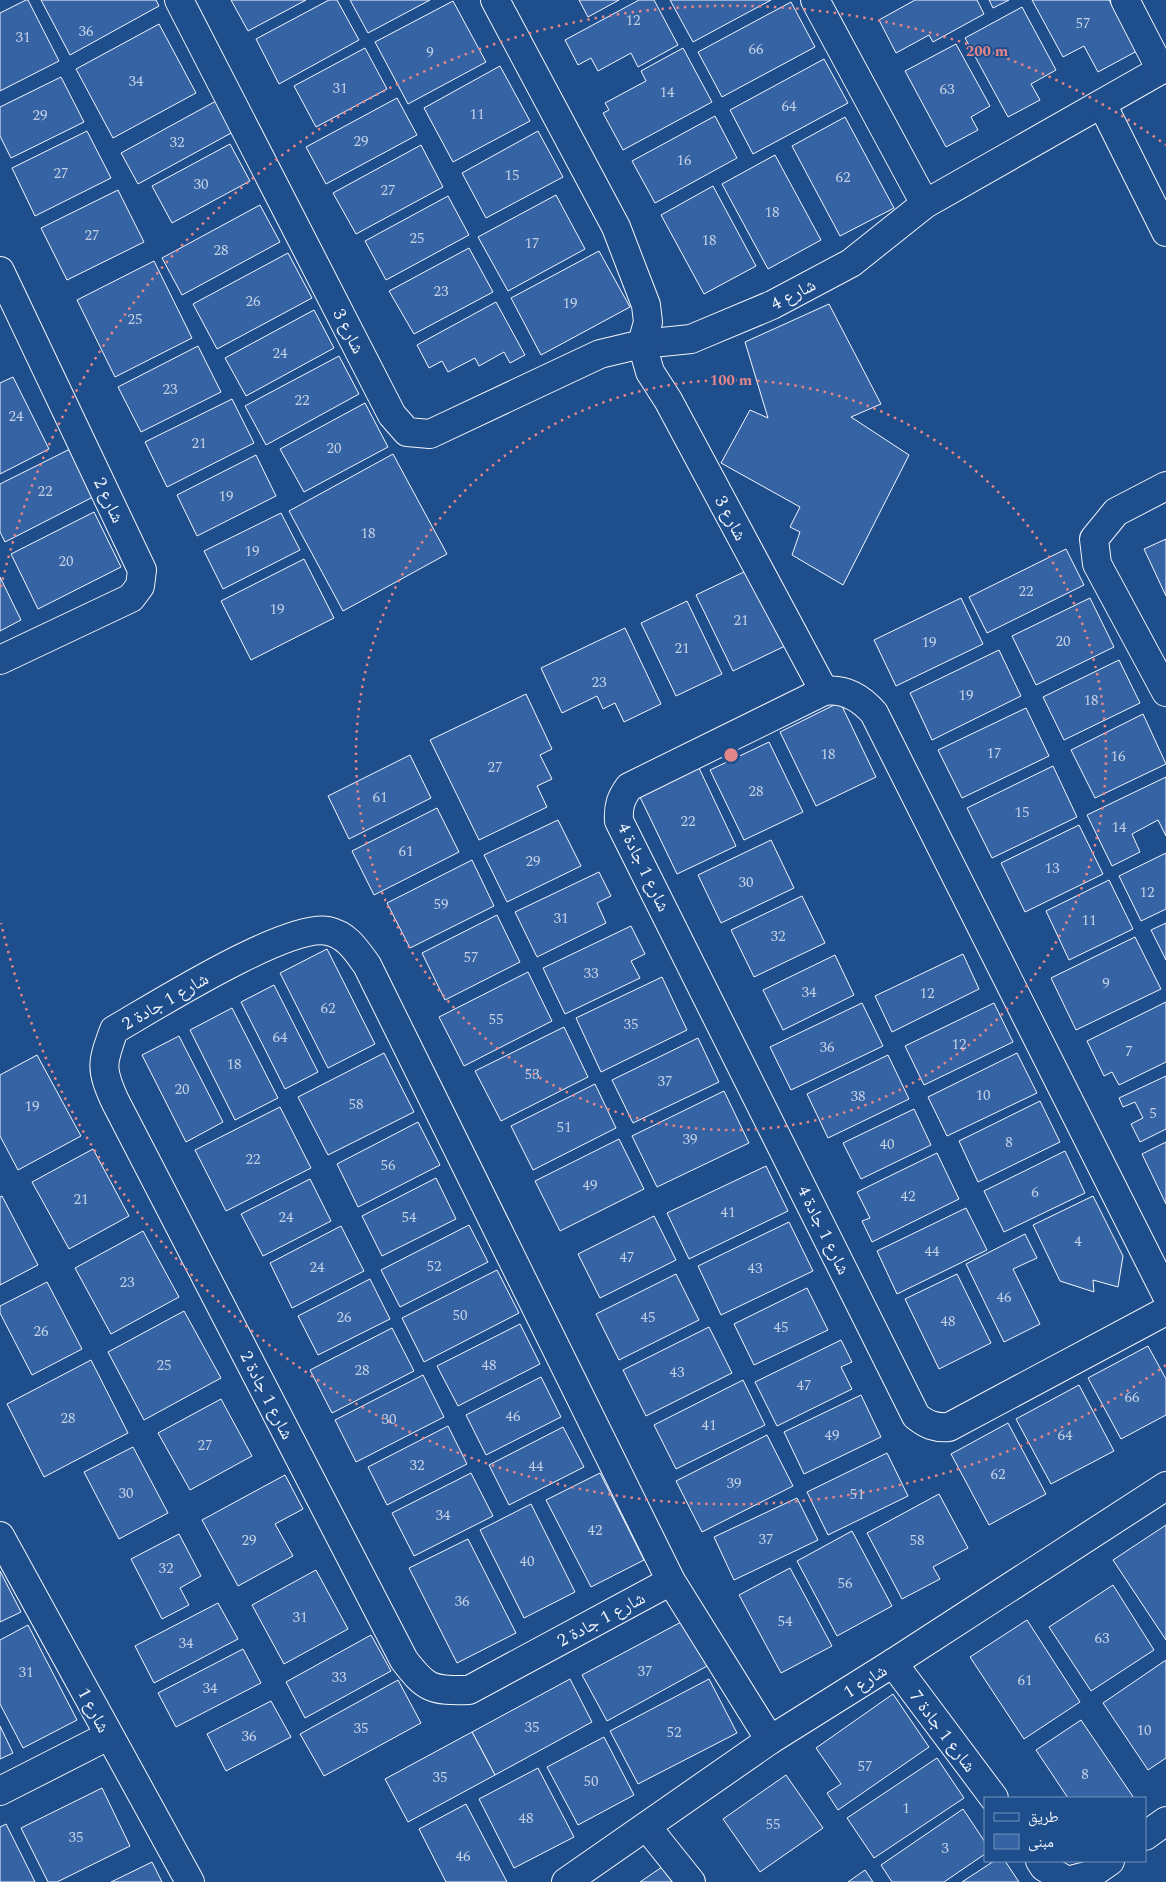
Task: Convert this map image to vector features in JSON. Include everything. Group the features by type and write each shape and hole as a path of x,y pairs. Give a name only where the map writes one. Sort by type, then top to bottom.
{"street":[{"name":"شارع 3","path":"179,0 392,415 407,432 430,434 600,354 642,344"},
{"name":"شارع 3","path":"495,0 616,227 646,306 648,322 642,344 650,372 668,400 824,691"},
{"path":"815,0 925,204"},
{"path":"1125,0 1164,69"},
{"name":"شارع 4","path":"642,344 691,339 772,305 851,264 925,204 1164,69"},
{"path":"1102,104 1166,232"},
{"name":"شارع 2","path":"0,271 142,570 140,586 131,598 0,660"},
{"path":"1166,486 1116,512 1094,539 1097,564 1166,692"},
{"path":"824,691 835,690 848,693 863,700 874,713 1166,1294"},
{"name":"شارع 1 جادة 4","path":"824,691 629,786 618,808 619,821 916,1416 931,1426 949,1427 1166,1311"},
{"name":"شارع 1 جادة 2","path":"671,1581 469,1690 444,1691 420,1682 404,1660 115,1101 104,1077 105,1055 114,1030 228,964 306,931 328,931 350,941 367,965 671,1581 770,1740"},
{"name":"شارع 1","path":"566,1882 770,1740 893,1663 1166,1486"},
{"name":"شارع 1","path":"0,1536 108,1736 190,1882"},
{"name":"شارع 1 جادة 7","path":"893,1663 993,1797"},
{"path":"0,1791 108,1736"},
{"path":"1146,1835 1166,1821"},
{"path":"647,1827 691,1882"},
{"path":"1041,1862 1044,1867 1067,1881 1090,1875 1109,1862"}],"building":[{"path":"28,0 59,61 0,91 0,13"},
{"path":"41,0 156,0 159,6 70,55"},
{"path":"231,0 306,0 248,31"},
{"path":"329,0 337,0 359,40 279,84 256,39"},
{"path":"350,0 430,0 368,33"},
{"path":"579,0 619,0 588,17"},
{"path":"639,0 654,0 678,45 638,67 631,53 598,71 591,58 578,65 565,40"},
{"path":"670,0 771,0 693,42"},
{"path":"915,0 977,0 984,14 933,42 929,35 896,53 879,20"},
{"path":"989,0 1009,0 993,8"},
{"path":"1032,0 1109,0 1137,51 1098,72 1084,46 1063,57"},
{"path":"453,1 486,62 408,104 375,42"},
{"path":"791,2 815,47 722,97 698,52"},
{"path":"1022,7 1056,70 1031,84 1040,100 1008,117 965,38"},
{"path":"159,24 196,93 113,138 76,69"},
{"path":"956,44 990,106 971,117 978,130 946,147 905,71"},
{"path":"365,48 387,89 316,127 294,86"},
{"path":"683,48 712,102 623,150 603,113 609,110 605,103 646,81 641,71"},
{"path":"824,59 848,103 753,154 730,110"},
{"path":"500,66 530,121 453,162 424,108"},
{"path":"61,77 84,122 11,158 0,136 0,107"},
{"path":"397,98 417,135 326,184 306,147"},
{"path":"216,101 233,132 138,184 121,153"},
{"path":"715,116 737,158 655,203 632,161"},
{"path":"845,117 894,208 840,236 792,146"},
{"path":"87,131 111,178 35,216 12,168"},
{"path":"538,131 563,177 486,218 462,173"},
{"path":"230,144 250,181 172,223 152,186"},
{"path":"421,145 443,187 356,234 333,193"},
{"path":"775,155 821,240 768,269 722,184"},
{"path":"713,186 756,266 704,294 661,215"},
{"path":"118,190 144,242 67,280 41,228"},
{"path":"556,195 585,249 508,291 478,237"},
{"path":"448,196 469,235 386,280 365,241"},
{"path":"260,205 280,242 182,295 162,258"},
{"path":"469,248 493,292 414,334 389,291"},
{"path":"599,251 630,307 541,355 511,298"},
{"path":"288,253 312,298 217,349 193,304"},
{"path":"154,261 192,338 115,377 77,300"},
{"path":"496,302 525,355 510,363 504,352 479,366 475,358 448,372 442,361 429,368 417,345"},
{"path":"829,304 881,404 851,417 909,455 843,585 792,555 800,532 790,527 800,507 721,463 750,410 768,418 745,342"},
{"path":"314,310 334,348 246,396 225,358"},
{"path":"198,346 221,392 141,432 118,387"},
{"path":"339,356 359,394 266,445 245,406"},
{"path":"13,377 49,449 0,474 0,383"},
{"path":"232,399 254,443 167,487 145,442"},
{"path":"365,403 388,447 304,492 280,449"},
{"path":"70,449 93,497 5,542 0,532 0,484"},
{"path":"393,454 447,554 343,611 289,511"},
{"path":"256,455 276,496 197,536 177,495"},
{"path":"94,512 121,567 38,609 11,554"},
{"path":"281,513 300,550 223,589 204,551"},
{"path":"1166,539 1166,596 1144,549"},
{"path":"1066,549 1084,585 987,633 969,597"},
{"path":"304,559 334,618 251,660 221,601"},
{"path":"748,570 785,646 733,671 696,595"},
{"path":"0,577 21,620 0,631"},
{"path":"961,598 983,644 896,686 874,640"},
{"path":"1090,598 1114,647 1036,685 1012,636"},
{"path":"687,601 722,674 676,696 641,623"},
{"path":"625,628 661,704 624,722 615,703 603,709 597,696 562,713 541,668"},
{"path":"999,650 1021,696 932,740 910,693"},
{"path":"1119,660 1140,703 1064,740 1043,697"},
{"path":"526,694 552,749 540,755 552,779 537,786 547,807 479,840 430,740"},
{"path":"840,702 876,777 816,806 780,732"},
{"path":"1026,708 1049,756 962,798 938,750"},
{"path":"1143,714 1166,764 1095,798 1071,750"},
{"path":"769,742 803,812 744,840 710,770"},
{"path":"410,755 431,798 349,839 328,796"},
{"path":"1053,766 1077,817 992,858 967,808"},
{"path":"699,768 736,846 677,874 640,797"},
{"path":"1166,777 1166,836 1158,820 1132,834 1140,852 1112,866 1087,815"},
{"path":"437,808 459,852 374,895 352,851"},
{"path":"558,820 581,866 507,902 484,855"},
{"path":"1079,825 1103,874 1025,912 1001,863"},
{"path":"771,840 794,888 721,923 698,875"},
{"path":"1166,853 1166,909 1141,921 1119,876"},
{"path":"472,860 494,906 410,948 387,903"},
{"path":"599,872 611,896 597,903 606,923 537,957 515,912"},
{"path":"1109,880 1133,929 1069,960 1046,911"},
{"path":"802,896 825,943 754,977 731,930"},
{"path":"497,915 520,962 445,1000 422,953"},
{"path":"1166,923 1166,960 1151,930"},
{"path":"631,926 645,954 631,961 640,978 565,1014 543,968"},
{"path":"1135,937 1161,989 1076,1030 1051,978"},
{"path":"327,949 375,1044 328,1068 280,973"},
{"path":"963,954 979,989 892,1032 875,996"},
{"path":"835,955 854,995 783,1030 763,990"},
{"path":"528,972 552,1021 464,1066 439,1017"},
{"path":"662,977 687,1030 601,1072 576,1018"},
{"path":"274,985 318,1072 285,1089 241,1002"},
{"path":"1166,1002 1166,1062 1119,1085 1112,1072 1104,1076 1087,1041"},
{"path":"862,1003 883,1046 791,1090 770,1047"},
{"path":"994,1003 1013,1042 924,1085 905,1046"},
{"path":"232,1008 278,1098 235,1120 190,1030"},
{"path":"564,1027 588,1077 501,1121 475,1071"},
{"path":"179,1036 223,1122 186,1142 142,1055"},
{"path":"698,1038 719,1082 633,1123 612,1080"},
{"path":"384,1053 414,1112 328,1155 298,1097"},
{"path":"1017,1053 1037,1093 947,1136 928,1097"},
{"path":"37,1055 81,1136 18,1170 0,1136 0,1075"},
{"path":"888,1055 909,1099 828,1138 807,1094"},
{"path":"1166,1076 1166,1129 1140,1142 1131,1124 1143,1118 1135,1102 1123,1107 1119,1098"},
{"path":"595,1084 616,1128 533,1170 511,1126"},
{"path":"724,1091 749,1143 657,1187 632,1136"},
{"path":"1040,1101 1060,1142 978,1182 959,1141"},
{"path":"280,1107 311,1168 226,1211 195,1150"},
{"path":"914,1109 931,1145 861,1179 843,1143"},
{"path":"418,1122 440,1165 358,1207 337,1164"},
{"path":"619,1139 644,1189 560,1231 535,1181"},
{"path":"1166,1142 1166,1204 1142,1154"},
{"path":"93,1149 129,1216 69,1249 32,1182"},
{"path":"1065,1151 1085,1193 1004,1232 984,1191"},
{"path":"937,1153 959,1199 872,1242 862,1221 870,1218 857,1192"},
{"path":"766,1166 788,1211 689,1259 667,1213"},
{"path":"436,1178 456,1219 382,1256 362,1216"},
{"path":"310,1179 331,1221 263,1256 241,1214"},
{"path":"2,1196 38,1265 0,1285 0,1197"},
{"path":"1093,1196 1123,1256 1118,1287 1093,1280 1094,1292 1060,1281 1033,1225"},
{"path":"966,1208 987,1250 897,1294 877,1251"},
{"path":"654,1216 676,1260 600,1298 578,1254"},
{"path":"789,1222 813,1271 721,1315 698,1266"},
{"path":"469,1225 488,1262 400,1307 381,1270"},
{"path":"341,1226 364,1271 292,1308 270,1263"},
{"path":"143,1231 179,1297 111,1334 75,1268"},
{"path":"1025,1234 1037,1258 1013,1269 1040,1324 1004,1342 966,1264"},
{"path":"497,1270 519,1313 424,1362 402,1318"},
{"path":"676,1274 699,1320 619,1360 596,1314"},
{"path":"957,1274 991,1343 939,1369 905,1299"},
{"path":"370,1279 390,1319 318,1355 298,1316"},
{"path":"47,1282 82,1349 32,1375 0,1313 0,1306"},
{"path":"807,1288 828,1330 754,1365 734,1324"},
{"path":"184,1311 221,1378 144,1420 108,1352"},
{"path":"520,1324 540,1364 458,1406 437,1366"},
{"path":"709,1327 732,1373 646,1416 623,1370"},
{"path":"392,1328 414,1371 332,1413 310,1370"},
{"path":"841,1340 852,1362 841,1367 852,1389 777,1426 755,1382"},
{"path":"1148,1346 1166,1379 1166,1415 1121,1439 1088,1378"},
{"path":"91,1360 128,1433 44,1477 7,1404"},
{"path":"423,1375 444,1417 356,1462 335,1420"},
{"path":"541,1377 561,1417 486,1455 466,1415"},
{"path":"743,1380 765,1425 676,1469 654,1425"},
{"path":"1079,1385 1114,1451 1051,1484 1016,1419"},
{"path":"861,1395 881,1437 804,1474 784,1432"},
{"path":"221,1399 252,1456 190,1490 158,1433"},
{"path":"1008,1423 1046,1494 989,1525 951,1454"},
{"path":"448,1426 467,1464 387,1505 368,1467"},
{"path":"563,1427 584,1467 509,1505 489,1465"},
{"path":"767,1435 793,1486 702,1532 676,1481"},
{"path":"133,1447 168,1513 119,1539 84,1472"},
{"path":"887,1453 908,1496 828,1535 807,1492"},
{"path":"471,1473 493,1516 414,1556 392,1513"},
{"path":"600,1473 644,1560 591,1587 546,1500"},
{"path":"285,1475 303,1509 275,1524 293,1556 238,1586 202,1520"},
{"path":"939,1494 968,1548 933,1567 940,1579 902,1599 867,1533"},
{"path":"797,1498 818,1540 734,1580 714,1537"},
{"path":"531,1504 575,1592 524,1618 480,1530"},
{"path":"1166,1525 1166,1640 1113,1560"},
{"path":"852,1531 892,1606 837,1636 797,1561"},
{"path":"179,1534 201,1576 180,1588 189,1605 162,1619 131,1559"},
{"path":"468,1539 516,1633 457,1663 409,1568"},
{"path":"790,1568 832,1646 781,1673 739,1595"},
{"path":"316,1570 348,1629 284,1664 252,1605"},
{"path":"0,1571 21,1612 0,1622"},
{"path":"1113,1585 1154,1650 1091,1691 1049,1627"},
{"path":"218,1603 238,1639 154,1683 135,1646"},
{"path":"1027,1620 1080,1702 1024,1739 970,1657"},
{"path":"683,1621 707,1666 607,1721 582,1675"},
{"path":"28,1625 77,1720 23,1748 0,1704 0,1640"},
{"path":"371,1635 391,1671 305,1718 286,1682"},
{"path":"243,1649 261,1683 176,1727 158,1693"},
{"path":"1166,1660 1166,1758 1148,1770 1103,1703"},
{"path":"570,1679 592,1722 495,1775 472,1732"},
{"path":"709,1679 737,1733 638,1784 610,1731"},
{"path":"398,1680 421,1723 324,1776 300,1734"},
{"path":"893,1694 929,1747 838,1810 827,1793 841,1784 816,1748"},
{"path":"271,1701 291,1737 226,1771 207,1734"},
{"path":"1081,1720 1133,1797 1067,1797 1036,1750"},
{"path":"0,1726 13,1753 0,1759"},
{"path":"472,1732 495,1775 408,1822 385,1779"},
{"path":"604,1737 634,1795 578,1825 547,1767"},
{"path":"937,1758 964,1798 874,1858 847,1818"},
{"path":"538,1768 574,1837 514,1868 479,1799"},
{"path":"786,1775 823,1828 760,1872 723,1819"},
{"path":"102,1788 130,1846 57,1882 48,1882 21,1828"},
{"path":"466,1804 507,1882 446,1882 419,1829"},
{"path":"963,1809 984,1840 984,1855 944,1882 892,1882 881,1865"},
{"path":"6,1824 35,1882 0,1882 0,1827"},
{"path":"152,1862 162,1882 111,1882"},
{"path":"992,1862 1006,1862 1019,1882 962,1882"},
{"path":"662,1867 673,1882 640,1882"},
{"path":"865,1870 873,1882 848,1882"}]}
